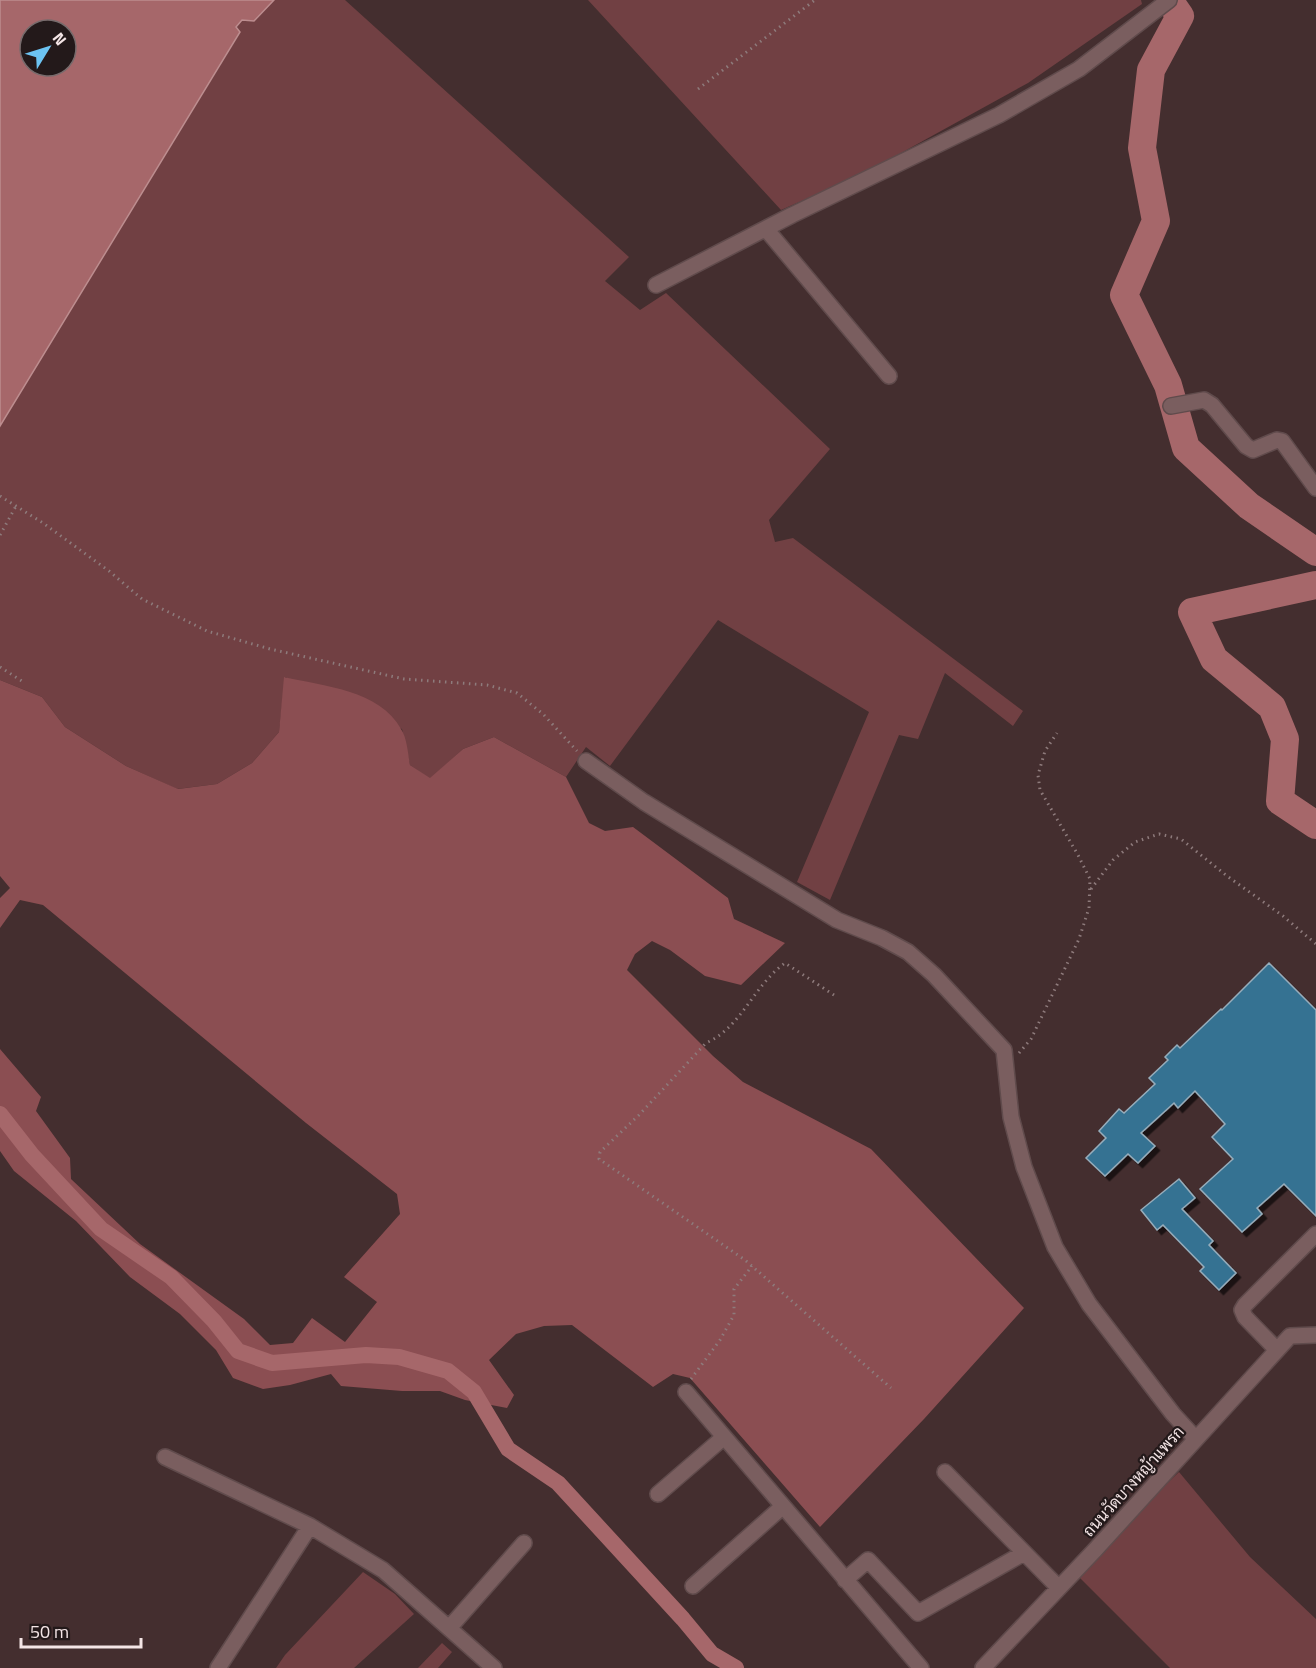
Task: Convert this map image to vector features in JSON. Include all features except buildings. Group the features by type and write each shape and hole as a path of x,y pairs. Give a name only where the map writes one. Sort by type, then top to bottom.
{"street":[{"path":"656,285 999,115 1079,69 1165,3"},
{"path":"766,229 889,376"},
{"path":"1171,406 1204,400 1212,405 1253,450 1277,440 1282,441 1316,488"},
{"path":"586,761 644,802 837,920 882,938 908,952 942,983 1004,1050 1011,1117 1021,1157 1055,1247 1089,1304 1173,1414 1196,1439"},
{"path":"1277,1350 1245,1317 1242,1310 1316,1234"},
{"name":"ถนนวัดบางหญ้าแพรก","path":"983,1668 1290,1336 1316,1335"},
{"path":"686,1392 921,1668"},
{"path":"658,1494 724,1437"},
{"path":"165,1457 310,1526 383,1570 494,1668"},
{"path":"945,1472 1059,1588"},
{"path":"693,1586 782,1507"},
{"path":"218,1668 310,1526"},
{"path":"450,1627 524,1543"},
{"path":"845,1580 868,1560 918,1613 1024,1553"}],"path":[{"path":"698,89 815,0"},
{"path":"0,496 43,523 109,571 142,599 207,631 270,649 404,679 487,685 517,693 543,714 586,761"},
{"path":"0,535 16,506"},
{"path":"0,667 25,683"},
{"path":"1007,1068 1031,1039 1074,949 1089,908 1090,879 1040,790 1038,776 1045,751 1057,732"},
{"path":"1090,891 1113,860 1135,842 1159,834 1181,839 1227,876 1283,916 1316,944"},
{"path":"834,995 785,963 774,971 756,991 732,1024 719,1037 706,1043 639,1115 600,1152 599,1159 752,1266 891,1388"},
{"path":"686,1392 693,1374 720,1340 734,1315 734,1289 752,1266"}],"shaded area":[{"path":"0,0 274,0 254,21 242,20 236,27 240,32 0,426"},
{"path":"274,0 345,0 629,257 605,281 640,310 666,293 830,449 769,520 775,542 793,538 1023,711 1013,726 945,673 918,739 899,735 830,900 797,882 869,712 718,620 610,766 586,747 566,777 494,737 463,749 430,779 410,765 402,729 285,677 279,732 252,763 217,784 177,789 126,766 65,727 42,697 0,680 0,426 240,33 236,27 241,20 254,21"},
{"path":"588,0 1141,0 1142,4 1028,83 863,174 781,210"},
{"path":"284,677 333,687 365,698 379,706 392,716 403,733 410,765 430,778 463,749 494,737 566,777 589,823 605,831 633,827 728,898 734,919 785,943 741,985 705,976 670,950 652,941 635,954 627,970 713,1056 743,1082 871,1149 1024,1308 924,1419 820,1527 690,1378 673,1374 653,1387 572,1325 544,1326 516,1334 489,1360 514,1395 507,1408 465,1400 440,1391 402,1391 341,1386 331,1374 290,1385 263,1389 233,1378 216,1350 180,1314 130,1277 76,1221 14,1171 0,1151 0,1049 41,1097 36,1111 70,1158 71,1179 140,1244 244,1319 270,1345 293,1343 312,1318 345,1342 377,1302 344,1277 400,1214 397,1194 306,1123 43,905 20,900 0,928 0,898 10,888 0,876 0,680 42,697 65,727 126,766 178,789 217,784 252,763 279,732"},
{"path":"1179,1472 1250,1557 1316,1619 1316,1668 1170,1668 1074,1572"},
{"path":"363,1572 395,1594 414,1614 354,1668 276,1668 285,1655"},
{"path":"442,1643 452,1652 438,1668 418,1668"}],"waterway":[{"path":"1169,0 1180,16 1151,70 1142,148 1156,221 1124,295 1168,385 1186,448 1249,506 1316,552"},
{"path":"1316,585 1192,612 1214,659 1272,707 1285,739 1280,801 1316,825"},
{"path":"0,1114 32,1155 101,1229 171,1277 214,1321 238,1351 272,1363 366,1355 399,1357 448,1371 474,1392 508,1449 558,1483 683,1619 712,1654 736,1668"}]}
